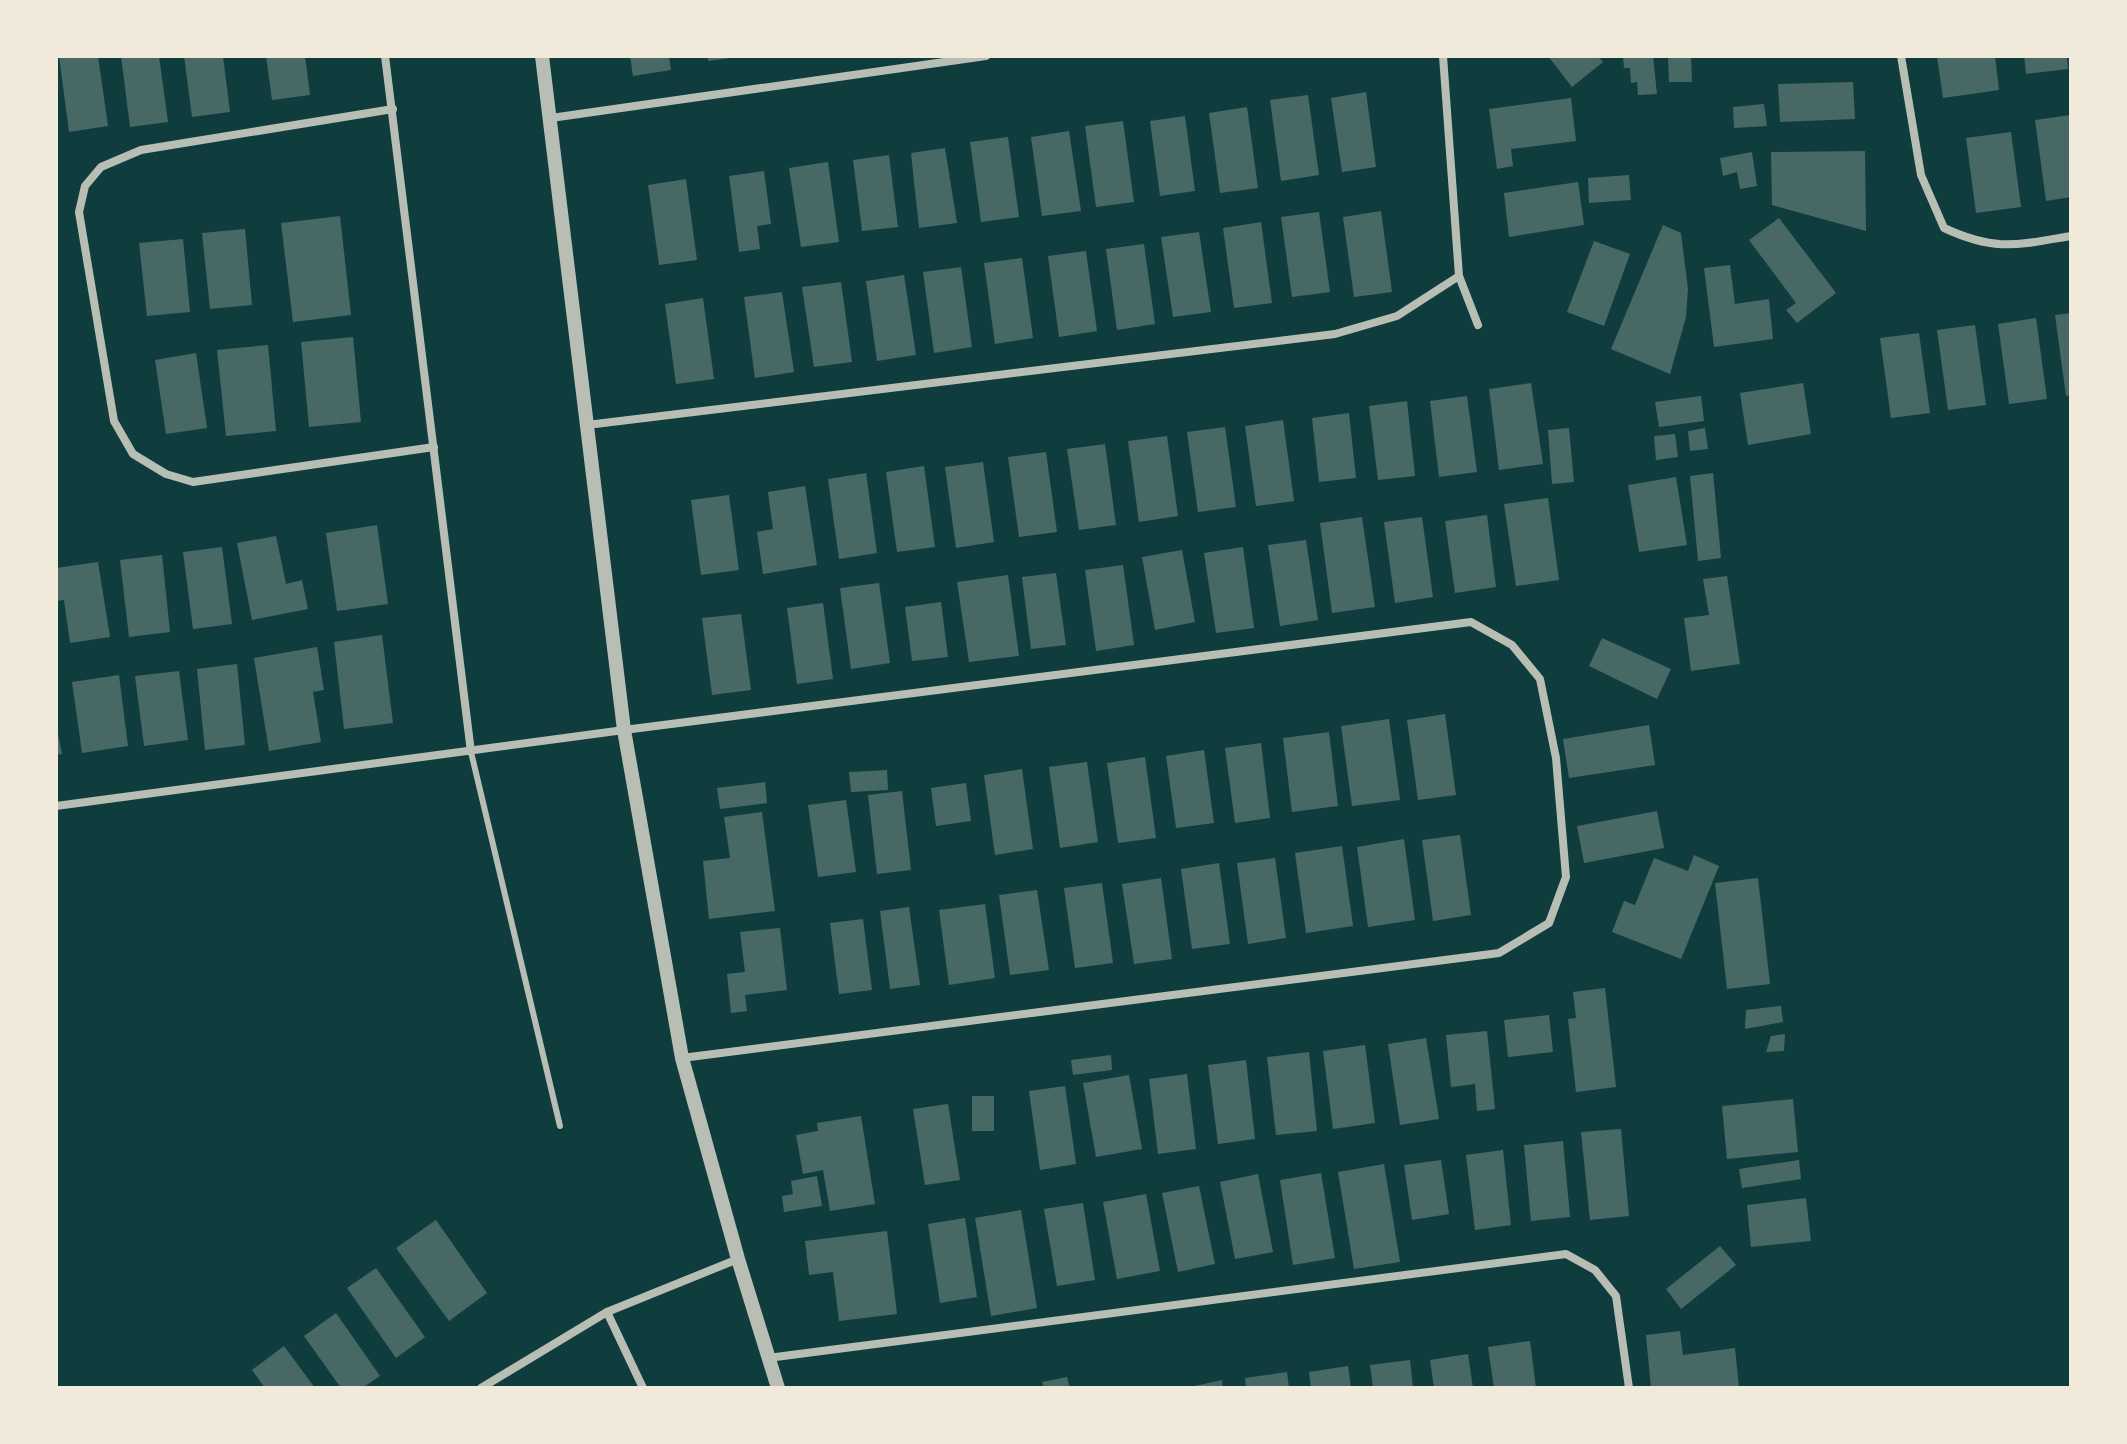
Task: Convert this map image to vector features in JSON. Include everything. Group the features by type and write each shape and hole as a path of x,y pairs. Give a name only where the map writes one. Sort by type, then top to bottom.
{"street":[{"path":"385,56 471,752"},
{"path":"542,56 624,730 682,1058 778,1388"},
{"path":"551,118 986,56"},
{"path":"1443,56 1459,276 1478,325"},
{"path":"1901,56 1921,175 1944,228 1973,241 2008,246 2071,236"},
{"path":"393,109 141,150 101,167 85,186 79,212 114,421 133,454 166,474 193,482 434,447"},
{"path":"587,425 1335,334 1397,316 1459,276"},
{"path":"56,806 1471,622 1512,645 1540,679 1556,758 1566,877 1549,923 1499,953 682,1058"},
{"path":"767,1358 1566,1254 1595,1270 1616,1296 1629,1388"},
{"path":"481,1388 607,1312 738,1259"},
{"path":"607,1312 643,1388"}],"lane":[{"path":"471,752 560,1126"}],"building":[{"path":"59,56 98,56 108,126 69,132"},
{"path":"121,56 159,56 168,122 130,127"},
{"path":"184,56 223,56 230,112 192,117"},
{"path":"266,56 305,56 310,95 272,100"},
{"path":"630,56 669,56 671,70 633,76"},
{"path":"708,56 731,56 731,58 708,61"},
{"path":"1548,56 1598,56 1603,62 1572,87"},
{"path":"1623,56 1653,56 1657,94 1638,95 1637,82 1631,83 1630,68 1624,68"},
{"path":"1668,56 1691,56 1692,82 1669,82"},
{"path":"1995,56 1999,90 1943,98 1937,57"},
{"path":"2024,56 2067,56 2068,69 2026,74"},
{"path":"1853,82 1855,119 1780,122 1778,84"},
{"path":"1366,92 1376,167 1342,172 1331,98"},
{"path":"1308,95 1319,175 1281,181 1270,100"},
{"path":"1571,98 1576,141 1511,149 1513,166 1497,169 1489,109"},
{"path":"1764,104 1767,126 1734,128 1733,107"},
{"path":"1247,107 1258,188 1220,193 1209,113"},
{"path":"2071,115 2071,197 2046,201 2035,120"},
{"path":"1185,116 1195,191 1160,196 1150,121"},
{"path":"1123,121 1134,202 1096,207 1085,126"},
{"path":"1069,131 1081,211 1042,216 1031,137"},
{"path":"2011,132 2021,207 1976,213 1966,138"},
{"path":"1008,137 1019,217 981,222 970,142"},
{"path":"945,148 957,223 919,228 911,153"},
{"path":"1865,151 1866,231 1772,205 1771,152"},
{"path":"1752,152 1757,186 1740,189 1737,172 1723,176 1720,158"},
{"path":"889,155 898,227 862,231 853,160"},
{"path":"828,162 839,242 801,247 789,168"},
{"path":"764,171 771,224 757,226 760,249 739,252 729,176"},
{"path":"1629,175 1631,200 1589,203 1588,178"},
{"path":"686,179 697,260 659,265 648,185"},
{"path":"1578,182 1584,225 1509,237 1504,193"},
{"path":"1381,211 1392,292 1354,297 1343,217"},
{"path":"1319,212 1330,292 1292,297 1281,217"},
{"path":"340,216 351,315 293,322 281,223"},
{"path":"1779,218 1836,293 1797,323 1786,310 1796,303 1749,240"},
{"path":"1261,222 1272,303 1234,308 1223,228"},
{"path":"1663,225 1681,233 1688,289 1686,317 1670,374 1611,349"},
{"path":"245,229 252,305 210,309 202,233"},
{"path":"1199,232 1211,312 1173,317 1161,237"},
{"path":"183,239 190,312 147,316 139,243"},
{"path":"1594,241 1630,254 1604,326 1567,312"},
{"path":"1144,244 1155,324 1117,330 1106,249"},
{"path":"1086,251 1097,331 1059,337 1048,256"},
{"path":"1022,258 1033,338 995,344 984,263"},
{"path":"1730,265 1735,304 1769,299 1773,339 1714,347 1704,268"},
{"path":"961,267 972,347 934,353 923,272"},
{"path":"904,275 916,355 877,361 866,281"},
{"path":"841,282 852,362 814,367 802,287"},
{"path":"782,292 794,372 755,378 744,297"},
{"path":"703,298 714,379 676,384 665,304"},
{"path":"2071,313 2071,395 2066,396 2055,315"},
{"path":"2036,318 2047,399 2009,404 1998,324"},
{"path":"1975,325 1986,405 1948,410 1937,330"},
{"path":"1919,333 1930,413 1891,418 1880,338"},
{"path":"353,337 361,422 309,427 301,342"},
{"path":"268,345 276,431 226,436 217,350"},
{"path":"196,353 207,428 166,434 155,360"},
{"path":"1531,383 1543,464 1499,470 1489,389"},
{"path":"1803,383 1811,434 1748,445 1740,393"},
{"path":"1467,396 1477,472 1439,477 1430,401"},
{"path":"1701,396 1704,421 1659,427 1655,402"},
{"path":"1407,401 1415,476 1378,480 1369,406"},
{"path":"1349,413 1356,478 1319,482 1312,418"},
{"path":"1283,420 1294,501 1256,506 1245,426"},
{"path":"1225,427 1236,507 1198,512 1187,432"},
{"path":"1569,428 1574,482 1552,484 1548,430"},
{"path":"1705,428 1708,449 1690,451 1688,431"},
{"path":"1675,434 1678,457 1656,460 1654,436"},
{"path":"1167,436 1178,516 1139,522 1128,441"},
{"path":"1105,444 1116,525 1079,530 1067,449"},
{"path":"1046,452 1057,532 1019,537 1008,457"},
{"path":"983,462 994,542 956,548 945,467"},
{"path":"924,466 935,547 897,552 886,472"},
{"path":"866,473 877,553 839,559 828,479"},
{"path":"1713,473 1721,558 1698,561 1690,476"},
{"path":"1676,477 1687,545 1639,552 1628,485"},
{"path":"805,486 817,565 763,574 757,532 773,529 768,492"},
{"path":"729,495 739,570 701,575 691,500"},
{"path":"1548,498 1559,580 1516,586 1504,504"},
{"path":"1487,515 1496,587 1455,593 1445,521"},
{"path":"1362,517 1375,607 1332,613 1320,523"},
{"path":"1422,517 1433,597 1395,603 1384,522"},
{"path":"377,525 388,604 337,611 326,533"},
{"path":"276,536 286,584 302,580 308,609 252,620 237,543"},
{"path":"1306,540 1318,620 1280,626 1268,545"},
{"path":"222,547 232,624 193,629 183,552"},
{"path":"1243,547 1254,628 1216,633 1204,553"},
{"path":"1182,550 1195,622 1155,630 1142,557"},
{"path":"162,555 170,632 129,637 120,560"},
{"path":"98,562 110,637 70,643 64,600 56,601 56,568"},
{"path":"1123,565 1134,645 1096,651 1085,570"},
{"path":"1056,573 1066,645 1031,649 1022,577"},
{"path":"1008,575 1019,656 969,662 957,582"},
{"path":"1727,576 1740,664 1691,671 1684,618 1709,615 1703,579"},
{"path":"879,583 890,663 851,669 840,588"},
{"path":"941,602 948,657 912,661 905,607"},
{"path":"823,603 833,679 797,684 787,608"},
{"path":"741,614 751,690 712,695 702,618"},
{"path":"382,635 393,723 344,729 334,642"},
{"path":"1602,638 1671,669 1657,699 1589,666"},
{"path":"317,647 324,690 313,692 321,742 269,751 254,658"},
{"path":"237,664 245,745 205,750 197,669"},
{"path":"179,671 188,740 144,746 135,676"},
{"path":"119,675 128,746 82,753 72,682"},
{"path":"1445,714 1456,795 1418,800 1407,720"},
{"path":"1389,719 1400,800 1352,806 1341,726"},
{"path":"56,724 62,754 56,755"},
{"path":"1649,725 1655,765 1569,778 1563,739"},
{"path":"1329,732 1338,806 1292,812 1283,738"},
{"path":"1261,743 1270,818 1235,823 1225,748"},
{"path":"1204,750 1214,823 1176,828 1166,756"},
{"path":"1145,757 1156,838 1118,843 1107,763"},
{"path":"1087,762 1098,842 1060,848 1049,767"},
{"path":"1022,769 1033,849 995,855 984,775"},
{"path":"887,770 888,790 851,792 849,772"},
{"path":"765,782 767,803 720,809 717,788"},
{"path":"966,783 971,821 936,826 931,788"},
{"path":"902,791 911,870 877,874 868,795"},
{"path":"846,800 856,872 818,877 808,805"},
{"path":"1657,811 1664,848 1584,863 1577,826"},
{"path":"762,812 775,911 709,919 703,861 730,858 724,817"},
{"path":"1460,835 1471,915 1433,921 1422,840"},
{"path":"1404,839 1415,920 1368,927 1357,847"},
{"path":"1342,846 1353,926 1306,933 1295,853"},
{"path":"1694,855 1719,866 1681,959 1612,932 1624,901 1635,905 1654,858 1688,871"},
{"path":"1275,858 1286,938 1248,944 1237,863"},
{"path":"1219,863 1230,944 1192,949 1181,869"},
{"path":"1161,878 1172,959 1134,964 1122,884"},
{"path":"1758,878 1770,984 1727,989 1715,883"},
{"path":"1102,883 1113,963 1075,968 1064,888"},
{"path":"1037,890 1049,970 1010,975 999,895"},
{"path":"985,904 995,978 949,985 939,910"},
{"path":"909,907 920,985 890,989 880,911"},
{"path":"863,919 872,990 839,994 830,923"},
{"path":"780,928 787,990 745,995 747,1011 731,1013 727,974 745,972 740,932"},
{"path":"1605,988 1616,1087 1576,1092 1568,1019 1576,1018 1573,992"},
{"path":"1781,1006 1783,1022 1745,1029 1746,1010"},
{"path":"1549,1015 1553,1052 1508,1057 1504,1020"},
{"path":"1487,1031 1495,1109 1477,1111 1475,1084 1451,1087 1446,1035"},
{"path":"1785,1034 1784,1051 1766,1052 1771,1036"},
{"path":"1426,1038 1439,1119 1400,1125 1388,1044"},
{"path":"1365,1045 1375,1123 1333,1129 1323,1051"},
{"path":"1309,1052 1317,1131 1276,1135 1267,1057"},
{"path":"1111,1055 1112,1070 1073,1075 1071,1060"},
{"path":"1246,1060 1255,1139 1218,1144 1208,1065"},
{"path":"1187,1074 1196,1149 1158,1154 1149,1079"},
{"path":"1129,1075 1142,1149 1096,1157 1083,1083"},
{"path":"1065,1086 1076,1164 1040,1170 1029,1091"},
{"path":"972,1096 994,1096 994,1131 972,1131"},
{"path":"1793,1099 1798,1152 1727,1159 1722,1106"},
{"path":"948,1104 960,1180 925,1185 913,1109"},
{"path":"861,1116 875,1204 830,1211 823,1170 803,1174 796,1135 818,1131 817,1123"},
{"path":"1621,1129 1629,1216 1590,1220 1581,1132"},
{"path":"1563,1141 1570,1217 1531,1221 1524,1145"},
{"path":"1503,1150 1511,1225 1475,1230 1466,1155"},
{"path":"1441,1160 1449,1214 1412,1220 1404,1165"},
{"path":"1799,1160 1801,1179 1742,1188 1739,1169"},
{"path":"1384,1164 1400,1262 1354,1269 1338,1172"},
{"path":"1321,1173 1335,1258 1293,1265 1280,1180"},
{"path":"1258,1174 1273,1252 1235,1259 1220,1182"},
{"path":"817,1176 822,1206 784,1212 782,1196 793,1194 791,1181"},
{"path":"1199,1186 1215,1264 1178,1272 1162,1193"},
{"path":"1146,1194 1160,1271 1117,1279 1103,1202"},
{"path":"1806,1198 1811,1241 1751,1247 1747,1205"},
{"path":"1083,1203 1095,1280 1057,1286 1044,1209"},
{"path":"1021,1210 1037,1308 991,1316 975,1218"},
{"path":"965,1218 977,1297 940,1303 928,1224"},
{"path":"436,1220 487,1293 449,1321 396,1248"},
{"path":"887,1231 897,1314 839,1321 833,1272 809,1275 805,1241"},
{"path":"1720,1246 1736,1265 1681,1309 1666,1289"},
{"path":"376,1268 425,1337 396,1358 347,1288"},
{"path":"336,1313 380,1376 362,1388 341,1388 304,1336"},
{"path":"1680,1331 1683,1355 1735,1348 1739,1388 1651,1388 1646,1335"},
{"path":"1530,1341 1536,1388 1494,1388 1488,1347"},
{"path":"284,1346 315,1388 265,1388 252,1370"},
{"path":"1468,1354 1473,1388 1434,1388 1430,1360"},
{"path":"1410,1360 1413,1388 1373,1388 1370,1365"},
{"path":"1348,1366 1351,1388 1311,1388 1309,1372"},
{"path":"1287,1372 1289,1388 1246,1388 1245,1378"},
{"path":"1067,1377 1070,1388 1044,1388 1042,1382"},
{"path":"1222,1380 1223,1388 1190,1388 1190,1387"}]}
